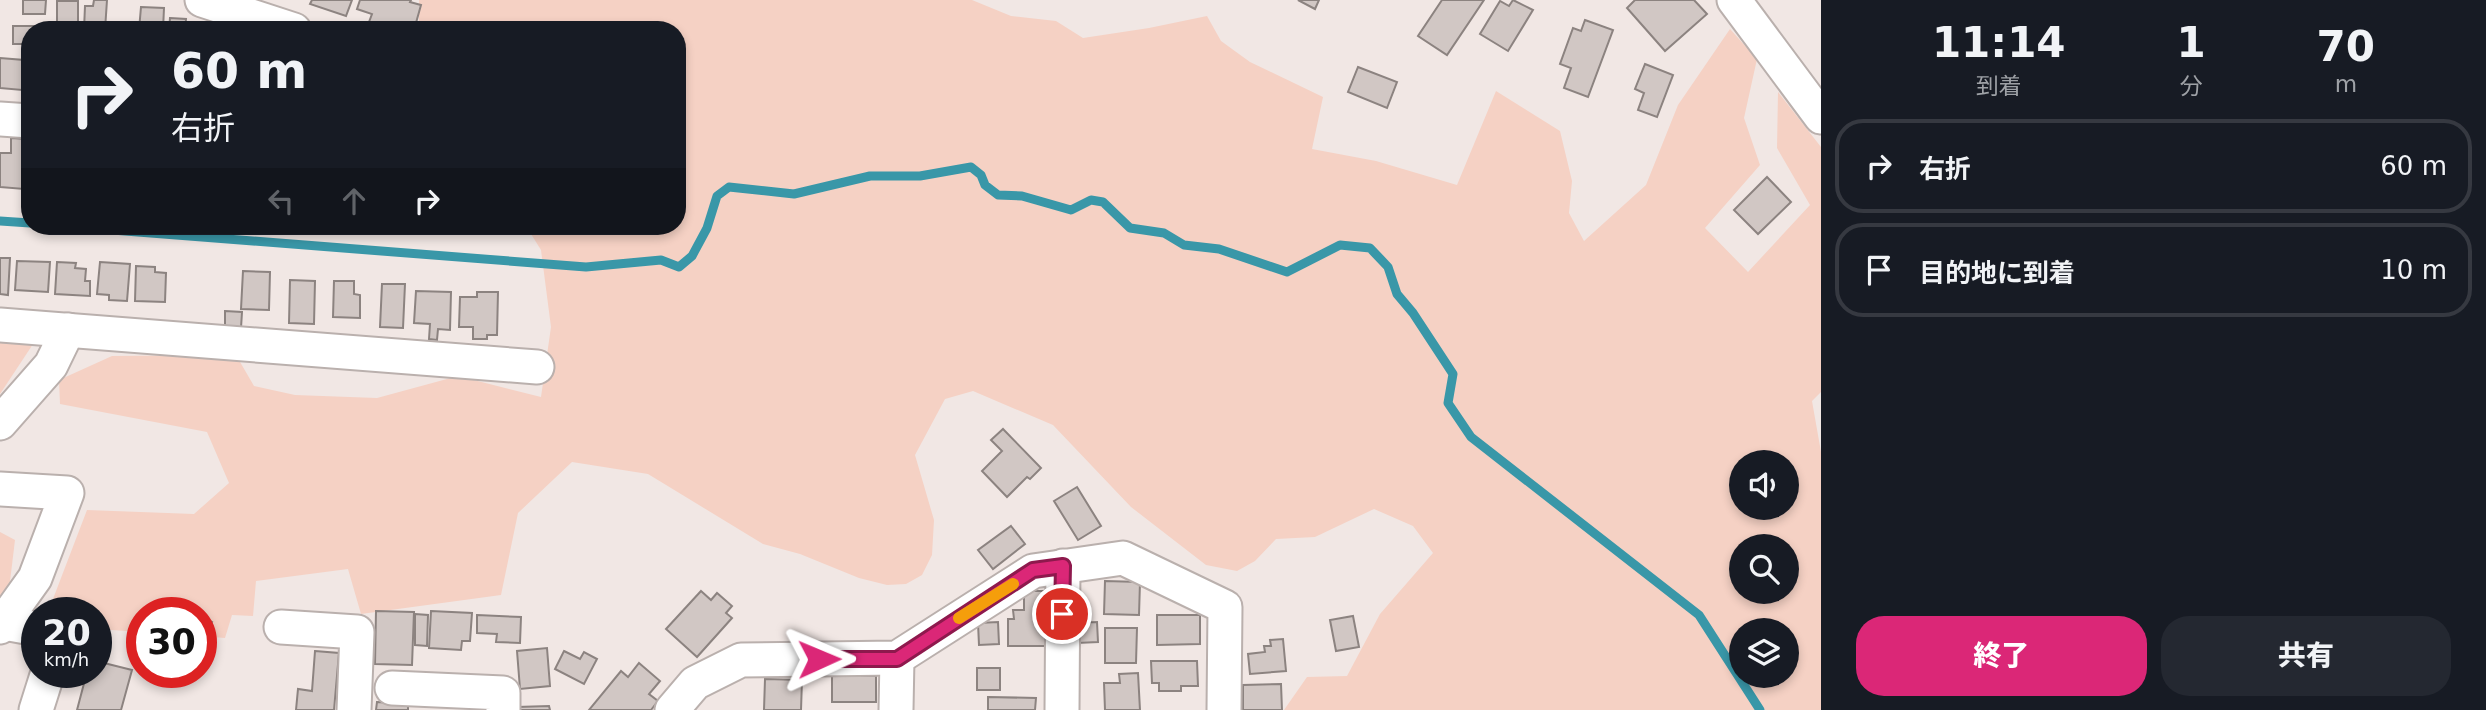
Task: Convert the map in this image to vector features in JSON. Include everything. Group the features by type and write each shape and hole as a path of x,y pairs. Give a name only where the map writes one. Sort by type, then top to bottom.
{"street":[{"path":"202,0 266,21"},
{"path":"1734,0 1821,117"},
{"path":"0,119 21,120"},
{"path":"0,325 537,367"},
{"path":"0,423 51,365 68,330"},
{"path":"0,489 67,494 35,578 2,625 21,627"},
{"path":"672,710 695,683 741,660 897,659 1033,570 1123,558 1225,607 1224,710"},
{"path":"1062,710 1063,566"},
{"path":"281,627 357,632 354,710"},
{"path":"896,710 897,659"},
{"path":"36,710 43,688"},
{"path":"392,688 502,693 502,710"}],"shaded area":[{"path":"419,0 972,0 1011,16 1056,21 1083,38 1207,16 1221,41 1250,62 1323,97 1312,149 1376,161 1457,185 1496,91 1560,131 1572,181 1569,213 1584,241 1646,185 1678,105 1730,29 1757,59 1744,118 1760,165 1705,228 1748,272 1810,205 1777,148 1778,92 1821,147 1821,392 1812,401 1821,452 1821,710 1284,710 1307,677 1347,676 1380,614 1433,553 1413,526 1374,509 1315,537 1276,539 1255,561 1237,571 1206,565 1131,507 1053,425 973,391 945,399 915,455 934,520 932,555 922,575 906,584 887,585 859,578 800,554 763,544 648,474 572,462 518,513 501,595 361,614 348,569 256,581 253,616 232,615 225,638 217,637 217,597 126,597 126,631 112,630 112,597 54,597 87,510 194,514 229,483 207,432 60,404 59,380 112,356 236,355 254,386 295,395 377,398 458,376 541,397 551,327 541,250 532,235 686,235 686,21 419,21"},
{"path":"37,338 0,394 0,343"},
{"path":"0,532 15,540 8,598 0,597"}],"building":[{"path":"23,0 46,0 45,14 23,14"},
{"path":"94,0 107,0 106,21 84,21 85,6 93,6"},
{"path":"312,0 352,0 346,16 310,4"},
{"path":"360,0 411,0 410,2 421,5 417,21 369,21 372,14 357,9"},
{"path":"1298,0 1319,0 1315,9"},
{"path":"1442,0 1484,0 1447,55 1418,36"},
{"path":"1513,0 1533,10 1508,51 1480,34 1500,1 1509,6"},
{"path":"1635,0 1694,0 1707,14 1665,51 1627,8"},
{"path":"57,1 78,1 78,21 57,21"},
{"path":"141,7 164,8 163,21 140,21"},
{"path":"170,18 186,19 186,21 170,21"},
{"path":"1585,20 1613,30 1588,97 1564,88 1571,68 1560,64 1573,28 1581,31"},
{"path":"13,26 21,26 21,44 13,44"},
{"path":"0,58 21,60 21,90 0,88"},
{"path":"1645,64 1673,75 1657,117 1638,110 1644,93 1635,89"},
{"path":"1358,67 1397,82 1387,108 1348,92"},
{"path":"11,138 21,139 21,189 0,187 0,153 11,153"},
{"path":"1767,177 1791,202 1758,234 1734,210"},
{"path":"0,258 10,258 8,295 0,294"},
{"path":"17,261 50,262 48,292 15,290"},
{"path":"57,262 76,263 75,268 86,269 85,281 90,281 90,296 55,294"},
{"path":"100,262 130,264 127,301 109,300 109,295 97,294"},
{"path":"136,266 155,267 155,272 166,273 165,302 135,301"},
{"path":"243,271 270,272 269,310 241,309"},
{"path":"290,280 315,281 314,324 289,323"},
{"path":"334,281 354,281 354,294 360,295 360,318 333,317"},
{"path":"382,284 405,284 403,328 380,327"},
{"path":"416,291 451,292 450,330 438,329 437,340 429,339 430,324 414,323"},
{"path":"477,292 498,292 497,335 487,335 487,339 473,339 473,327 459,327 460,297 477,297"},
{"path":"225,311 242,312 241,328 225,327"},
{"path":"1003,429 1041,468 1030,479 1027,477 1007,497 982,471 1002,451 991,440"},
{"path":"1077,487 1101,526 1078,540 1054,501"},
{"path":"1011,526 1025,544 993,569 978,550"},
{"path":"1105,581 1140,582 1139,615 1104,614"},
{"path":"701,591 711,600 717,593 732,606 726,613 732,618 697,657 666,629"},
{"path":"1024,591 1046,591 1046,646 1008,646 1008,619 1014,619 1013,610 1024,610"},
{"path":"376,611 414,612 412,665 375,664"},
{"path":"431,611 472,613 470,641 462,641 461,650 429,648"},
{"path":"415,614 428,615 427,646 415,645"},
{"path":"477,615 521,617 520,643 496,642 497,634 477,633"},
{"path":"1157,615 1200,615 1200,644 1157,645"},
{"path":"1353,616 1359,647 1336,651 1330,620"},
{"path":"998,622 999,644 979,645 978,623"},
{"path":"1097,622 1098,642 1077,643 1076,623"},
{"path":"1105,628 1137,628 1136,663 1105,663"},
{"path":"1283,639 1286,671 1250,674 1248,654 1265,652 1264,646 1271,646 1270,640"},
{"path":"547,648 550,686 520,689 517,651"},
{"path":"315,651 339,653 334,710 296,710 298,689 312,691"},
{"path":"564,651 580,659 584,652 597,659 584,684 555,669"},
{"path":"1151,661 1197,661 1198,686 1181,686 1181,691 1159,691 1159,683 1152,683"},
{"path":"639,663 660,681 649,694 658,701 651,710 589,710 621,671 628,677"},
{"path":"112,665 126,668 127,688 121,710 77,710 83,688 112,688"},
{"path":"977,668 1000,668 1000,690 977,690"},
{"path":"1138,673 1140,710 1105,710 1104,683 1120,683 1119,674"},
{"path":"832,676 876,676 876,702 832,702"},
{"path":"765,679 802,680 801,710 764,710"},
{"path":"1281,684 1282,710 1243,710 1243,685"},
{"path":"988,697 1036,698 1035,710 988,710"},
{"path":"377,702 408,704 408,710 376,710"},
{"path":"549,706 550,710 517,710 517,707"}],"waterway":[{"path":"176,235 586,267 661,260 679,267 692,256 707,228 717,196 729,187 794,194 870,176 920,176 971,167 981,175 985,185 998,195 1022,196 1071,210 1091,200 1103,202 1130,228 1164,233 1184,245 1219,249 1287,272 1340,245 1370,248 1388,267 1397,294 1413,313 1453,374 1448,403 1471,437 1699,615 1760,710"},
{"path":"0,221 21,222"}],"slow traffic":[{"path":"959,618 1013,584"}],"route":[{"path":"819,659 897,659 1033,570 1063,566 1062,614"}]}
